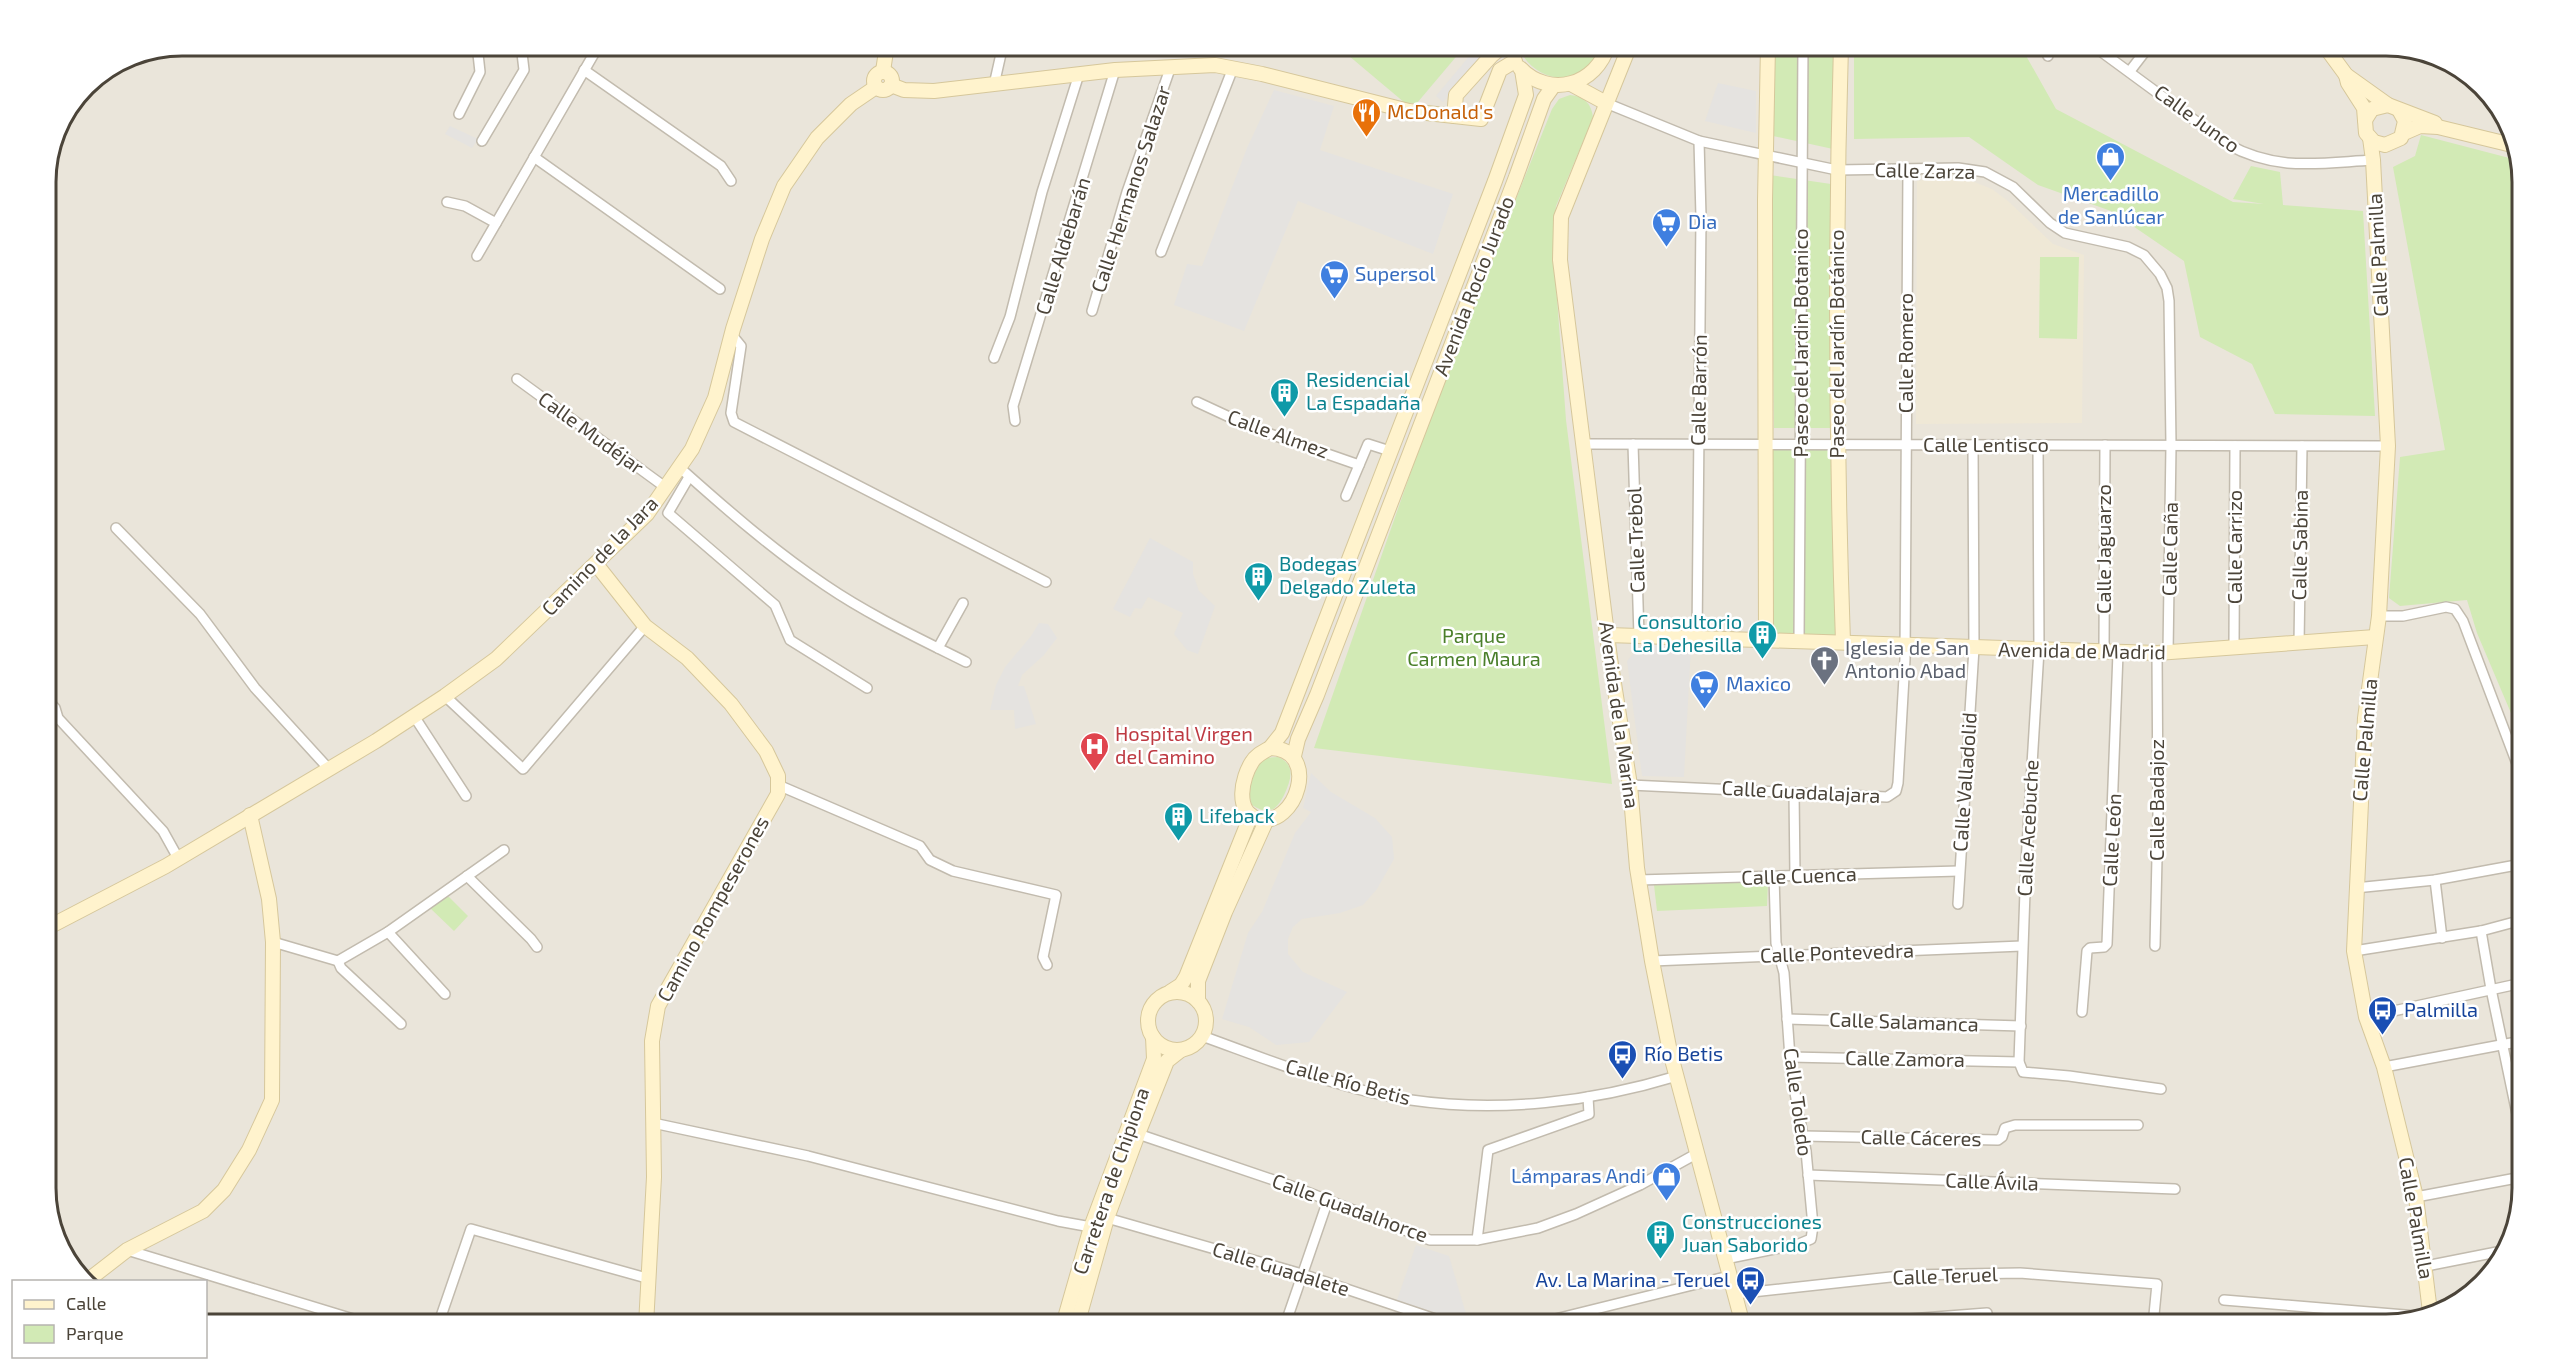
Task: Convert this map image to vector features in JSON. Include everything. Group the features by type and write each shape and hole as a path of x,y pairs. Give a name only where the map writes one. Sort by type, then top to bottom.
{"street":[{"path":"459,114 480,72 478,56"},
{"path":"482,141 524,70 522,56"},
{"path":"477,256 593,56"},
{"path":"885,56 883,71 874,77 876,87 886,90 891,85"},
{"path":"994,85 1001,56"},
{"path":"1454,116 1456,95 1493,56"},
{"name":"Avenida Rocío Jurado","path":"1270,748 1282,733 1526,95 1514,56"},
{"path":"891,85 904,90 934,91 1115,70 1215,65 1409,111 1481,119 1500,70 1518,65 1531,78 1554,85 1571,84 1597,69 1605,56"},
{"name":"Avenida de la Marina","path":"1625,56 1561,217 1560,260 1608,635 1630,785 1638,880 1652,961 1677,1076 1740,1315"},
{"path":"1766,640 1765,200 1768,56"},
{"name":"Paseo del Jardin Botanico","path":"1799,641 1803,56"},
{"name":"Paseo del Jardín Botánico","path":"1841,56 1837,170 1838,444 1843,642"},
{"name":"Calle Junco","path":"2108,56 2227,144 2249,156 2290,165 2373,160"},
{"path":"2130,71 2142,56"},
{"path":"2332,56 2346,75 2393,108 2405,121 2404,133"},
{"name":"Calle Hermanos Salazar","path":"1092,311 1127,192 1172,66"},
{"path":"1161,252 1233,68"},
{"path":"585,70 721,166 731,181"},
{"name":"Calle Aldebarán","path":"1014,421 1013,406 1115,70"},
{"path":"1478,70 1496,83"},
{"path":"883,71 890,75 891,85"},
{"path":"994,358 1010,317 1042,192 1079,74"},
{"path":"2346,75 2348,83 2364,108 2366,133 2374,142 2385,145 2396,142 2404,133 2420,126 2438,127 2506,143"},
{"name":"Calle Zarza","path":"1571,84 1606,103 1699,141 1802,163 1837,170 1958,168 1985,172 2013,187 2050,223 2065,232 2128,247 2144,255 2160,274 2169,301 2171,445"},
{"path":"1588,93 1614,84"},
{"name":"Avenida Rocío Jurado","path":"1294,756 1298,739 1317,695 1544,99 1554,85"},
{"name":"Camino de la Jara","path":"56,923 178,858 446,696 496,659 647,514 665,487 684,472 715,398 762,238 784,186 817,138 851,104 876,87"},
{"path":"2365,120 2372,109 2393,108 2431,121 2438,127"},
{"name":"Calle Palmilla","path":"2370,138 2388,446 2379,616 2365,718 2355,888 2354,951 2366,1017 2384,1067 2416,1197 2430,1306"},
{"name":"Calle Barrón","path":"1697,639 1701,217 1699,141"},
{"path":"2373,160 2385,145"},
{"path":"534,157 720,289"},
{"name":"Calle Romero","path":"1905,645 1908,169"},
{"path":"447,202 465,206 496,223"},
{"path":"732,335 741,346 731,413 734,422 1046,582"},
{"name":"Calle Mudéjar","path":"518,379 665,487"},
{"name":"Calle Almez","path":"1197,402 1253,428 1359,465"},
{"path":"1347,496 1368,444 1390,451"},
{"name":"Calle Lentisco","path":"1583,444 2388,446"},
{"name":"Calle Trebol","path":"1632,444 1639,636"},
{"name":"Calle Valladolid","path":"1958,904 1974,648 1973,445"},
{"name":"Calle Acebuche","path":"2019,1062 2022,945 2040,650 2038,445"},
{"name":"Calle Jaguarzo","path":"2105,445 2111,652"},
{"name":"Calle Caña","path":"2163,653 2171,445"},
{"name":"Calle Carrizo","path":"2234,648 2235,446"},
{"name":"Calle Sabina","path":"2299,644 2302,446"},
{"path":"867,688 790,640 775,605 668,513 684,472 748,528 826,586 966,662"},
{"path":"116,528 200,614 255,688 328,768"},
{"path":"596,564 645,626 687,658 731,704 766,751 778,776 778,785 920,846 930,860 953,871 1056,895 1042,957 1047,965"},
{"path":"938,648 963,603"},
{"path":"2379,616 2403,616 2446,607 2456,609 2463,621 2512,749"},
{"path":"446,696 523,769 645,626"},
{"name":"Avenida de Madrid","path":"1608,635 2163,653 2375,637"},
{"name":"Calle Guadalajara","path":"1630,785 1887,797 1896,791 1898,783 1905,645"},
{"name":"Calle León","path":"2082,1012 2086,951 2090,948 2104,947 2107,944 2111,652"},
{"name":"Calle Badajoz","path":"2155,946 2163,653"},
{"path":"56,711 58,718 164,831 178,858"},
{"path":"414,716 466,796"},
{"path":"1270,748 1284,749 1294,756 1299,771 1298,786 1291,805 1278,817 1258,819 1251,815 1244,806 1242,787 1252,761 1270,748"},
{"name":"Camino Rompeserones","path":"647,1315 654,1177 652,1041 658,1006 778,794 778,785"},
{"path":"1794,792 1795,876"},
{"path":"92,1277 127,1250 203,1210 224,1190 249,1150 272,1100 273,942 269,899 250,815"},
{"path":"1170,992 1185,993 1198,1001 1203,1007 1206,1022 1202,1036 1196,1043 1181,1050 1165,1047 1153,1037 1148,1024 1149,1010 1158,998 1181,985 1186,977 1251,815"},
{"path":"1198,1001 1198,981 1225,912 1267,819"},
{"path":"273,942 338,961 388,932 504,850"},
{"path":"2355,888 2435,880 2512,866"},
{"name":"Calle Cuenca","path":"1638,880 1959,871"},
{"path":"467,876 537,947"},
{"name":"Calle Toledo","path":"1725,1259 1799,1244 1811,1239 1808,1175 1790,1057 1784,974 1776,943 1774,877"},
{"path":"2435,880 2442,938"},
{"path":"2354,951 2442,938 2512,923"},
{"path":"2481,931 2512,1091"},
{"path":"388,932 445,994"},
{"name":"Calle Pontevedra","path":"1652,961 2022,945"},
{"path":"338,961 341,968 401,1024"},
{"path":"2366,1017 2512,985"},
{"name":"Calle Salamanca","path":"1787,1019 2021,1026"},
{"name":"Calle Río Betis","path":"1202,1036 1341,1084 1410,1100 1495,1106 1569,1101 1641,1087 1677,1076"},
{"name":"Carretera de Chipiona","path":"1066,1315 1091,1227 1155,1059 1153,1037"},
{"path":"2384,1067 2512,1043"},
{"name":"Carretera de Chipiona","path":"1080,1315 1107,1218 1137,1134 1167,1061 1181,1050"},
{"name":"Calle Zamora","path":"1790,1057 2019,1062"},
{"path":"2019,1062 2023,1072 2161,1089"},
{"path":"1477,1240 1488,1150 1589,1114 1588,1097"},
{"path":"653,1123 808,1156 1058,1221 1091,1227"},
{"name":"Calle Cáceres","path":"1803,1136 1998,1140 2002,1137 2005,1128 2015,1125 2138,1125"},
{"name":"Calle Guadalhorce","path":"1137,1134 1328,1200 1430,1240 1477,1240 1538,1228 1576,1214 1640,1185 1696,1154"},
{"name":"Calle Ávila","path":"1808,1175 2175,1189"},
{"path":"2416,1197 2512,1179"},
{"path":"1288,1315 1328,1200"},
{"name":"Calle Guadalete","path":"1107,1218 1302,1274 1423,1315"},
{"path":"441,1315 471,1229 650,1279"},
{"path":"127,1250 340,1315"},
{"path":"2426,1266 2494,1253"},
{"name":"Calle Teruel","path":"1734,1294 1909,1275 2020,1273 2157,1284 2154,1315"},
{"path":"1572,1315 1730,1276"},
{"path":"2224,1300 2394,1314"},
{"path":"1961,1315 1987,1313"}],"shaded area":[{"path":"173,56 2386,56 2418,60 2441,68 2469,87 2490,111 2505,141 2511,173 2512,1189 2509,1213 2499,1244 2480,1272 2449,1298 2418,1310 2386,1315 207,1315 207,1280 95,1280 77,1259 68,1244 62,1229 56,1197 56,173 60,149 68,126 92,92 118,72 157,58"},
{"path":"1469,56 1481,56 1443,102 1436,96"},
{"path":"1718,83 1756,91 1756,133 1705,121"},
{"path":"1274,90 1334,106 1320,150 1453,194 1433,254 1298,201 1244,331 1174,305 1187,264 1202,266 1247,148"},
{"path":"450,126 478,139 472,148 445,134"},
{"path":"1939,178 1969,180 1992,189 2008,201 2053,244 2084,255 2082,423 1916,424 1917,181"},
{"path":"1150,538 1193,562 1193,574 1199,591 1215,606 1198,654 1187,650 1174,634 1183,613 1148,597 1141,609 1135,608 1130,617 1113,609"},
{"path":"1039,623 1048,624 1057,638 1044,655 1022,675 1018,686 1024,686 1036,724 1015,729 1014,710 990,710 996,685 1005,667"},
{"path":"1642,645 1691,647 1684,777 1642,776 1627,661"},
{"path":"1311,773 1331,792 1375,818 1392,837 1394,859 1377,889 1363,905 1340,913 1302,919 1293,927 1288,939 1288,954 1303,972 1347,992 1309,1042 1276,1045 1249,1027 1222,1019 1248,933 1262,912 1295,833 1311,812 1303,808"},
{"path":"1416,1245 1449,1256 1466,1315 1442,1315 1397,1300"}],"green space":[{"path":"1349,56 1457,56 1417,103 1405,103"},
{"path":"1524,56 1596,56 1586,70 1574,76 1561,78 1536,69"},
{"path":"1773,56 1834,56 1833,149 1773,136"},
{"path":"1854,56 2026,56 2056,109 2233,202 2264,204 2233,199 2251,166 2280,172 2283,205 2363,211 2375,416 2275,414 2252,364 2200,337 2184,261 2111,211 2038,185 1969,137 1854,139"},
{"name":"Parque Carmen Maura","path":"1570,95 1586,102 1593,118 1556,206 1553,233 1554,258 1566,420 1612,784 1314,748 1440,389 1552,109 1559,99"},
{"path":"2421,135 2509,158 2511,173 2512,714 2477,633 2467,600 2400,606 2389,598 2400,457 2445,450 2393,167 2415,156"},
{"path":"1770,175 1831,184 1830,428 1774,428"},
{"path":"2040,257 2079,257 2077,339 2039,338"},
{"path":"1767,444 1838,444 1843,642 1766,640"},
{"path":"1278,757 1284,760 1290,768 1289,783 1276,807 1268,811 1263,810 1252,805 1250,793 1252,780 1257,768 1265,758"},
{"path":"1768,881 1767,906 1657,911 1654,885"},
{"path":"444,895 468,916 454,931 429,907"}],"place":[{"name":"McDonald's","path":"1366,138"},
{"name":"Mercadillo de Sanlúcar","path":"2111,182"},
{"name":"Dia","path":"1667,248"},
{"name":"Supersol","path":"1334,300"},
{"name":"Residencial La Espadaña","path":"1285,418"},
{"name":"Bodegas Delgado Zuleta","path":"1258,602"},
{"name":"Consultorio La Dehesilla","path":"1763,660"},
{"name":"Iglesia de San Antonio Abad","path":"1824,686"},
{"name":"Maxico","path":"1705,710"},
{"name":"Hospital Virgen del Camino","path":"1094,772"},
{"name":"Lifeback","path":"1178,842"},
{"name":"Palmilla","path":"2383,1036"},
{"name":"Río Betis","path":"1623,1080"},
{"name":"Lámparas Andi","path":"1667,1202"},
{"name":"Construcciones Juan Saborido","path":"1661,1260"},
{"name":"Av. La Marina - Teruel","path":"1751,1306"}]}
